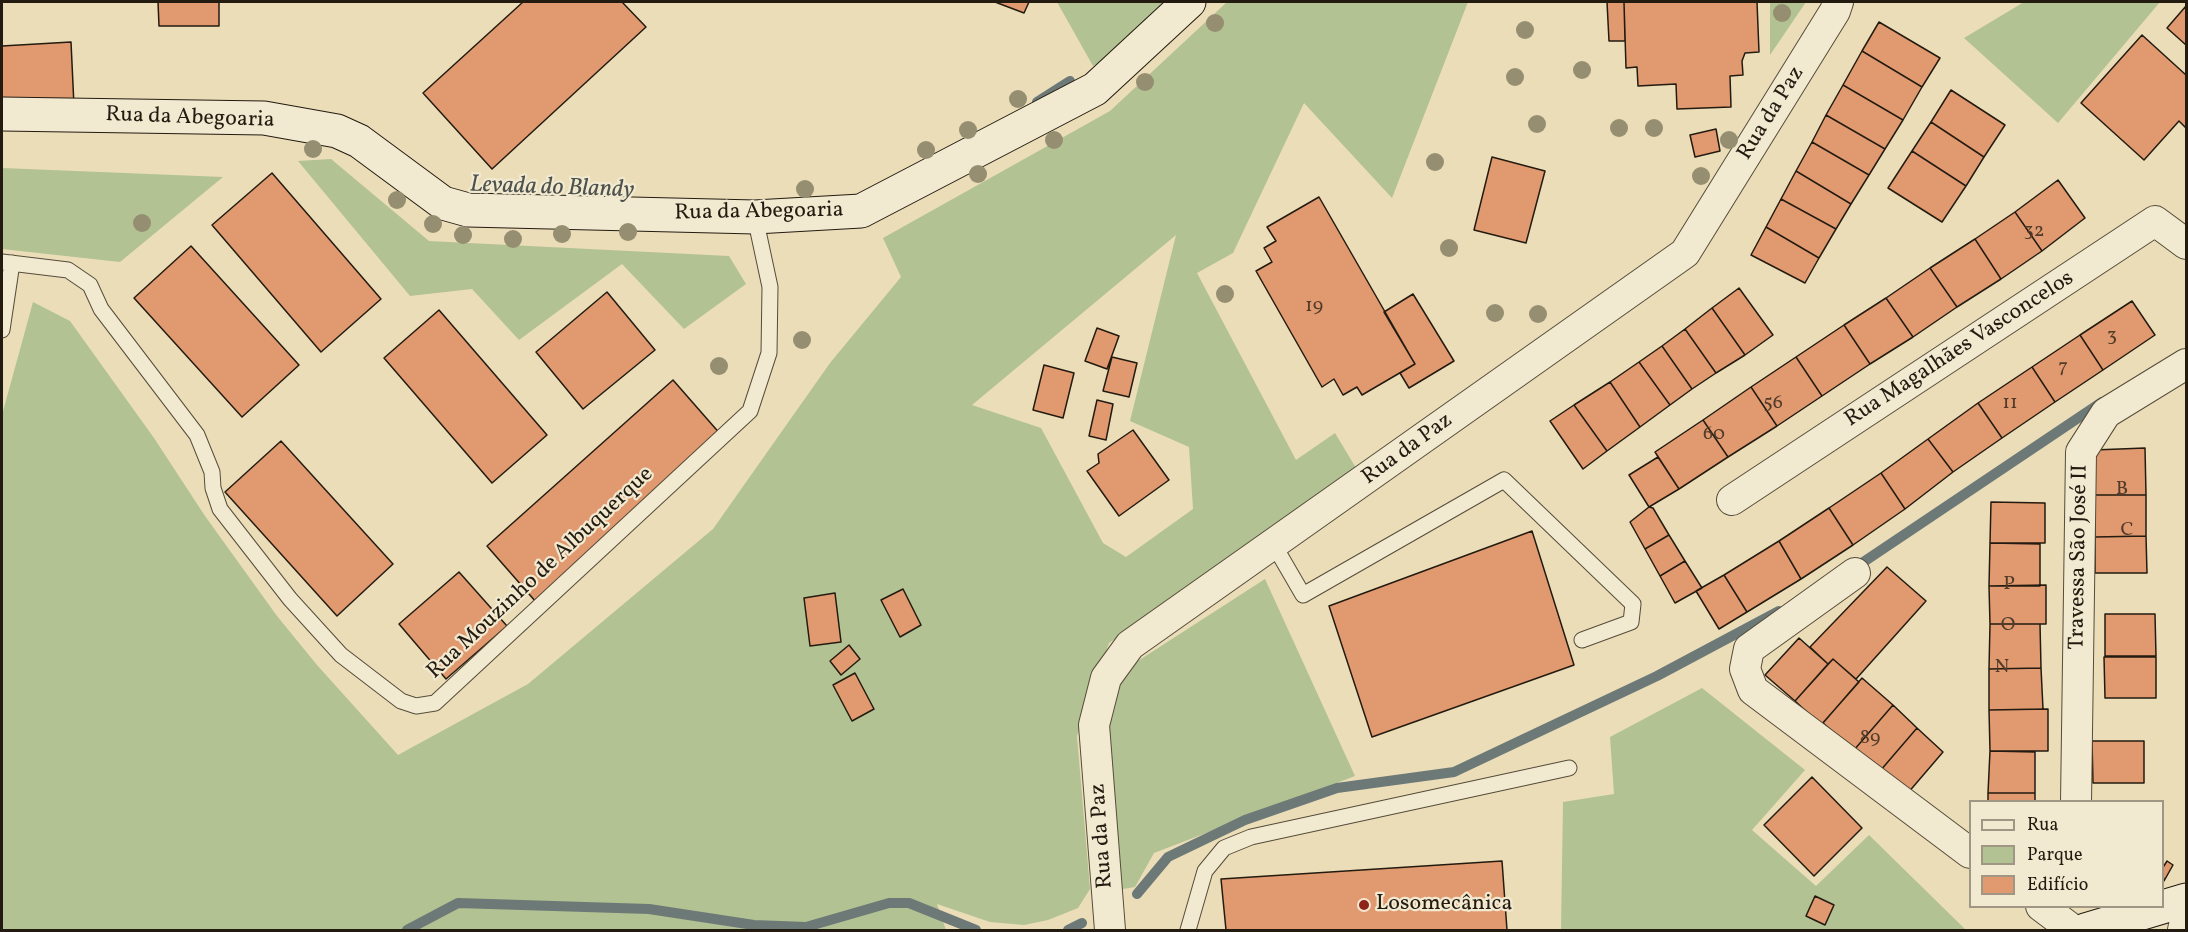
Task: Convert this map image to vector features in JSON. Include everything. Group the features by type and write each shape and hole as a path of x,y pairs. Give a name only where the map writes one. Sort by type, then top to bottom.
{"street":[{"name":"Rua da Abegoaria","path":"2,114 264,118 337,131 359,141 443,203 468,210 755,217 861,212 1095,89 1189,2"},
{"name":"Rua da Paz","path":"1110,930 1094,725 1106,678 1130,645 1685,253 1836,11 1838,2"},
{"name":"Rua Magalhães Vasconcelos","path":"1732,500 2155,222 2187,244"},
{"name":"Travessa São José II","path":"2076,800 2081,452 2106,413 2187,364"},
{"path":"1855,573 1749,649 1745,669 1753,690 1969,852"},
{"path":"2164,907 2187,900"},
{"path":"2044,908 2073,930"},
{"path":"2085,930 2160,908"},
{"path":"2183,930 2187,916"}],"lane":[{"name":"Rua Mouzinho de Albuquerque","path":"7,263 68,270 90,285 101,309 197,435 212,472 213,488 220,509 290,599 340,655 401,701 416,706 435,703 750,411 769,353 770,287 755,217"},
{"path":"2,330 7,263"},
{"path":"1274,545 1303,595 1504,480 1633,604 1632,622 1582,640"},
{"path":"1188,930 1205,871 1224,848 1233,844 1251,837 1569,768"}],"green space":[{"path":"1057,2 1167,2 1111,56 1093,66"},
{"path":"1227,2 1468,2 1392,198 1304,103 1233,253 1197,273 1296,460 1335,433 1359,473 1109,643 1077,736 1090,889 1078,908 1048,920 1024,925 990,922 937,904 946,930 2,930 2,415 33,302 70,321 277,616 317,665 398,755 528,684 713,529 830,363 901,277 883,238 1110,111","holes":["1176,235 1130,421 1189,447 1193,509 1126,557 1103,543 1041,428 972,405"]},
{"path":"1770,2 1806,2 1770,55"},
{"path":"2024,2 2160,2 2058,123 1964,38"},
{"path":"331,159 429,241 729,256 746,284 684,329 622,264 519,340 472,289 410,296 298,161"},
{"path":"2,168 223,177 120,262 2,249"},
{"path":"1265,579 1355,776 1154,853 1135,887 1111,891 1096,727 1127,668"},
{"path":"1702,688 1805,770 1752,830 1816,886 1869,835 1966,930 1561,930 1563,802 1614,794 1610,737"}],"building":[{"path":"158,2 219,2 219,26 159,26"},
{"path":"523,2 622,2 646,27 492,169 423,93"},
{"path":"995,2 1029,2 1024,13"},
{"path":"1607,2 1624,2 1625,41 1609,41"},
{"path":"1624,2 1757,2 1759,52 1745,53 1742,61 1743,75 1730,76 1731,107 1677,109 1676,84 1638,86 1637,67 1626,68"},
{"path":"2186,6 2186,45 2167,28"},
{"path":"1879,22 1940,58 1922,87 1862,51"},
{"path":"2142,35 2186,75 2186,128 2179,121 2144,160 2081,103"},
{"path":"71,42 74,106 2,110 2,46"},
{"path":"1862,51 1922,87 1903,120 1843,85"},
{"path":"1843,85 1903,120 1885,149 1826,115"},
{"path":"1951,90 2005,125 1984,157 1931,122"},
{"path":"1826,115 1885,149 1869,175 1812,142"},
{"path":"1931,122 1984,157 1966,186 1912,151"},
{"path":"1716,129 1720,151 1695,157 1690,135"},
{"path":"1812,142 1869,175 1851,204 1796,171"},
{"path":"1912,151 1966,186 1942,222 1888,188"},
{"path":"1492,157 1545,171 1526,243 1474,230"},
{"path":"1796,171 1851,204 1836,229 1781,199"},
{"path":"272,173 381,299 321,352 212,225"},
{"path":"2058,180 2085,218 2042,251 2015,212"},
{"path":"1319,197 1415,364 1362,395 1357,387 1343,395 1334,379 1322,387 1256,271 1272,262 1264,248 1276,241 1267,227"},
{"path":"1781,199 1836,229 1819,258 1766,227"},
{"path":"2015,212 2042,251 2001,279 1975,239"},
{"path":"1766,227 1819,258 1805,283 1751,255"},
{"path":"1975,239 2001,279 1957,307 1930,268"},
{"path":"191,246 299,365 242,417 134,298"},
{"path":"1930,268 1957,307 1913,337 1886,298"},
{"path":"1739,288 1773,335 1745,355 1712,308"},
{"path":"607,292 655,350 583,409 536,352"},
{"path":"1413,294 1454,361 1409,388 1400,373 1415,364 1384,312"},
{"path":"1886,298 1913,337 1870,364 1844,325"},
{"path":"2132,301 2155,335 2103,370 2080,335"},
{"path":"1712,308 1745,355 1716,373 1685,329"},
{"path":"439,310 547,435 492,483 384,358"},
{"path":"1844,325 1870,364 1822,396 1796,357"},
{"path":"1097,328 1119,336 1107,369 1085,361"},
{"path":"1685,329 1716,373 1692,389 1662,346"},
{"path":"2080,335 2103,370 2055,402 2032,367"},
{"path":"1662,346 1692,389 1670,405 1639,362"},
{"path":"1112,357 1137,363 1129,397 1103,391"},
{"path":"1796,357 1822,396 1777,426 1751,387"},
{"path":"1639,362 1670,405 1640,427 1610,382"},
{"path":"1044,365 1074,373 1063,418 1033,410"},
{"path":"2032,367 2055,402 2002,438 1978,403"},
{"path":"673,380 722,436 536,602 487,546"},
{"path":"1610,382 1640,427 1607,451 1574,405"},
{"path":"1751,387 1777,426 1728,457 1703,420"},
{"path":"1097,400 1113,404 1106,440 1089,436"},
{"path":"1978,403 2002,438 1953,472 1928,439"},
{"path":"1574,405 1607,451 1583,469 1550,421"},
{"path":"1703,420 1728,457 1679,489 1655,452"},
{"path":"1133,430 1169,480 1119,516 1087,471 1099,463 1098,454"},
{"path":"1928,439 1953,472 1905,509 1881,473"},
{"path":"281,441 393,564 337,616 225,492"},
{"path":"2145,448 2146,495 2095,495 2094,450"},
{"path":"1658,457 1679,489 1649,507 1629,475"},
{"path":"1881,473 1905,509 1853,545 1829,508"},
{"path":"2095,495 2146,495 2146,536 2095,537"},
{"path":"1991,502 2045,503 2045,543 1990,543"},
{"path":"1649,507 1653,508 1669,535 1645,549 1630,522"},
{"path":"1829,508 1853,545 1801,579 1779,541"},
{"path":"1532,531 1574,665 1372,737 1329,606"},
{"path":"1669,535 1685,561 1660,576 1645,549"},
{"path":"2146,536 2147,573 2095,573 2095,537"},
{"path":"1779,541 1801,579 1747,612 1724,575"},
{"path":"1990,543 2040,544 2040,586 1989,586"},
{"path":"1685,561 1702,588 1675,603 1660,576"},
{"path":"1887,567 1926,601 1856,679 1833,659 1828,664 1810,647"},
{"path":"459,572 507,626 446,679 399,624"},
{"path":"1724,575 1747,612 1719,629 1696,591"},
{"path":"2046,585 2046,624 1990,624 1989,586"},
{"path":"903,589 921,625 900,637 881,600"},
{"path":"835,593 841,642 810,646 804,598"},
{"path":"2105,614 2155,614 2156,656 2105,656"},
{"path":"1990,624 2040,624 2041,668 1989,669"},
{"path":"1799,638 1828,664 1795,701 1765,675"},
{"path":"849,645 860,659 841,675 830,661"},
{"path":"2104,657 2156,657 2156,698 2105,698"},
{"path":"1833,659 1859,682 1821,725 1795,701"},
{"path":"2041,668 2043,709 1989,710 1989,669"},
{"path":"855,673 874,709 852,721 833,685"},
{"path":"1862,678 1893,705 1854,750 1823,723"},
{"path":"1893,705 1917,728 1880,771 1854,750"},
{"path":"2048,709 2048,751 1990,751 1989,710"},
{"path":"1917,728 1943,752 1907,794 1880,771"},
{"path":"2092,741 2144,741 2144,783 2093,783"},
{"path":"1990,751 2035,752 2035,793 1988,793"},
{"path":"1812,777 1862,828 1814,876 1764,825"},
{"path":"1988,793 2035,793 2035,800 1988,800"},
{"name":"Losomecânica","path":"1502,861 1507,930 1226,930 1221,879"},
{"path":"2167,861 2173,865 2164,881 2164,866"},
{"path":"1815,896 1834,905 1825,925 1806,916"}],"waterway":[{"name":"Levada do Blandy","path":"1037,102 1070,81"},
{"path":"1853,569 2102,402"},
{"path":"1137,894 1168,857 1245,820 1337,788 1454,772 1657,676 1779,611"},
{"path":"407,930 458,903 649,909 754,925 806,927 889,903 909,903 976,930"},
{"path":"1068,930 1082,923"}],"place":[{"name":"Losomecânica","path":"1364,905"}]}
